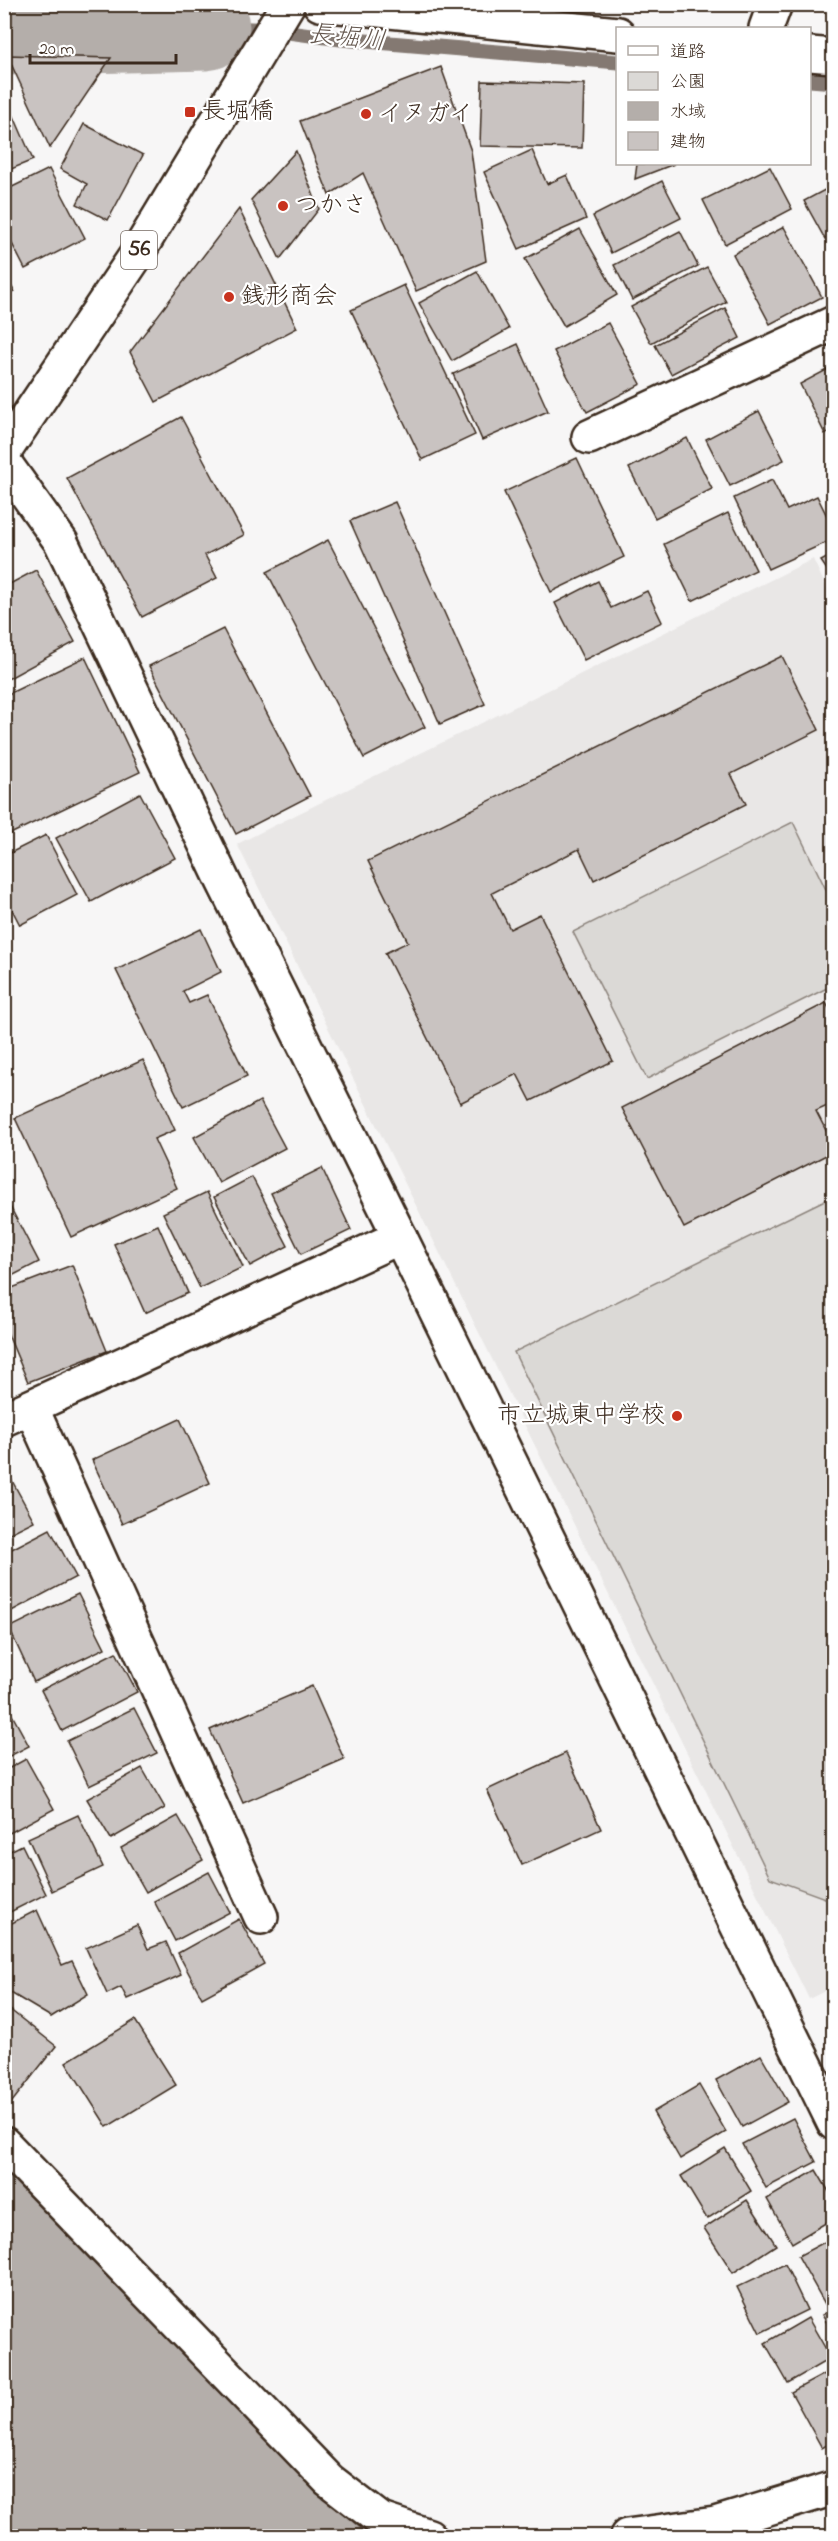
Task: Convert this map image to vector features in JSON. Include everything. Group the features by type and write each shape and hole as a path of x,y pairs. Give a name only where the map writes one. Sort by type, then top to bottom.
{"main road":[{"path":"320,4 616,34"},
{"path":"766,27 775,4"},
{"name":"56","path":"4,452 135,257 278,23"},
{"path":"811,54 834,56"},
{"path":"589,437 834,323"},
{"path":"4,462 61,542 222,881 400,1238 834,2124"},
{"path":"261,1917 18,1413 400,1238"},
{"path":"4,2144 329,2480 381,2520 429,2536"},
{"path":"627,2536 716,2524 737,2527 834,2488"}],"shaded area":[{"name":"市立城東中学校","path":"813,559 834,604 833,1987 809,1999 237,844"}],"green space":[{"path":"793,822 833,904 833,985 647,1079 573,932"},
{"path":"833,1196 833,1901 770,1878 514,1352"}],"water":[{"path":"4,2157 313,2486 369,2536 5,2536"}],"building":[{"path":"7,55 111,58 50,148"},
{"path":"441,67 471,151 486,261 416,291 363,173 329,195 300,121"},
{"path":"482,81 584,84 582,148 480,146"},
{"path":"9,105 33,160 4,172 4,106"},
{"path":"84,124 143,155 108,220 77,204 87,184 60,169"},
{"path":"532,150 547,184 567,175 586,219 519,249 484,172"},
{"path":"296,151 319,209 280,259 251,200"},
{"path":"637,165 671,165 635,179"},
{"path":"770,167 792,209 725,244 703,200"},
{"path":"49,169 85,238 25,269 4,228 4,191"},
{"path":"662,181 681,218 611,253 593,216"},
{"path":"834,185 834,235 825,239 804,201"},
{"path":"239,209 297,328 156,402 130,352"},
{"path":"784,227 822,297 770,324 733,254"},
{"path":"580,229 617,295 564,326 525,259"},
{"path":"680,231 698,266 632,300 614,265"},
{"path":"707,267 726,302 651,343 631,307"},
{"path":"477,271 509,329 452,361 419,303"},
{"path":"4,273 14,291 4,296"},
{"path":"404,285 475,435 422,460 351,310"},
{"path":"725,308 740,338 671,374 655,345"},
{"path":"608,323 641,384 587,412 554,351"},
{"path":"518,344 548,411 482,440 453,374"},
{"path":"834,366 834,430 825,434 800,384"},
{"path":"759,411 784,460 730,486 706,439"},
{"path":"181,417 244,535 205,555 217,578 142,617 67,478"},
{"path":"687,438 712,489 655,518 629,468"},
{"path":"577,458 624,557 551,592 504,492"},
{"path":"772,480 787,510 817,496 834,530 834,539 768,569 734,498"},
{"path":"395,502 485,704 440,724 350,521"},
{"path":"728,513 756,570 692,601 664,544"},
{"path":"328,540 425,727 364,758 267,572"},
{"path":"834,554 834,580 821,561"},
{"path":"36,570 75,642 4,681 4,587"},
{"path":"598,581 611,608 647,591 662,622 584,660 555,603"},
{"path":"223,629 310,796 236,834 149,666"},
{"path":"782,656 819,730 731,774 746,804 594,880 579,849 492,893 510,929 540,914 613,1061 531,1101 517,1074 460,1103 385,953 408,942 368,861"},
{"path":"85,657 140,772 4,837 4,745 10,742 4,731 4,696"},
{"path":"140,793 175,858 91,902 56,838"},
{"path":"46,835 77,895 20,925 4,894 4,856"},
{"path":"201,929 221,972 183,991 189,1003 207,995 247,1076 183,1107 116,970"},
{"path":"826,1003 834,1017 834,1103 816,1111 834,1146 834,1151 684,1228 622,1108"},
{"path":"143,1060 175,1130 154,1139 177,1188 71,1237 15,1118"},
{"path":"260,1101 285,1148 219,1183 194,1137"},
{"path":"322,1168 351,1230 301,1254 271,1193"},
{"path":"252,1177 288,1246 250,1266 214,1197"},
{"path":"207,1192 243,1267 200,1288 163,1213"},
{"path":"4,1195 39,1262 4,1280"},
{"path":"158,1225 188,1293 145,1313 114,1244"},
{"path":"72,1265 107,1351 28,1382 4,1325 4,1291"},
{"path":"180,1419 210,1483 122,1524 92,1460"},
{"path":"4,1466 34,1521 4,1536"},
{"path":"50,1529 76,1577 4,1615 4,1553"},
{"path":"78,1594 105,1648 34,1682 9,1628"},
{"path":"116,1652 137,1692 62,1731 41,1690"},
{"path":"312,1686 344,1759 243,1803 210,1730"},
{"path":"4,1700 29,1746 4,1759"},
{"path":"134,1708 157,1753 89,1786 67,1741"},
{"path":"566,1753 601,1829 522,1865 487,1790"},
{"path":"26,1759 54,1809 4,1836 4,1771"},
{"path":"142,1768 165,1808 111,1839 87,1799"},
{"path":"78,1815 103,1867 52,1891 28,1838"},
{"path":"178,1816 203,1860 146,1892 121,1848"},
{"path":"22,1845 46,1894 4,1915 4,1854"},
{"path":"209,1872 230,1912 175,1941 154,1901"},
{"path":"37,1910 62,1965 72,1961 88,1994 51,2017 4,1989 4,1927"},
{"path":"239,1919 264,1964 202,1998 178,1953"},
{"path":"137,1925 148,1949 166,1942 181,1975 127,1999 121,1987 107,1994 86,1948"},
{"path":"4,2005 56,2046 8,2107 4,2104"},
{"path":"135,2020 176,2085 107,2127 66,2062"},
{"path":"761,2055 788,2102 742,2127 716,2080"},
{"path":"699,2085 726,2132 680,2159 653,2112"},
{"path":"793,2118 816,2162 766,2188 742,2144"},
{"path":"725,2148 751,2191 707,2219 681,2176"},
{"path":"816,2170 834,2200 834,2218 792,2243 767,2199"},
{"path":"747,2200 776,2245 733,2273 704,2228"},
{"path":"834,2237 834,2299 825,2304 798,2256"},
{"path":"785,2264 807,2310 760,2333 737,2287"},
{"path":"834,2308 834,2334 822,2315"},
{"path":"808,2318 831,2358 788,2383 765,2343"},
{"path":"834,2369 834,2441 822,2448 791,2392"}],"waterway":[{"name":"長堀川","path":"206,27 273,30 341,39 616,62"},
{"name":"長堀川","path":"4,32 206,27"},
{"name":"長堀川","path":"811,80 834,82"}],"place":[{"name":"長堀橋","path":"190,112"},
{"name":"イヌガイ","path":"366,114"},
{"name":"つかさ","path":"283,206"},
{"name":"銭形商会","path":"229,297"},
{"name":"市立城東中学校","path":"677,1416"}]}
